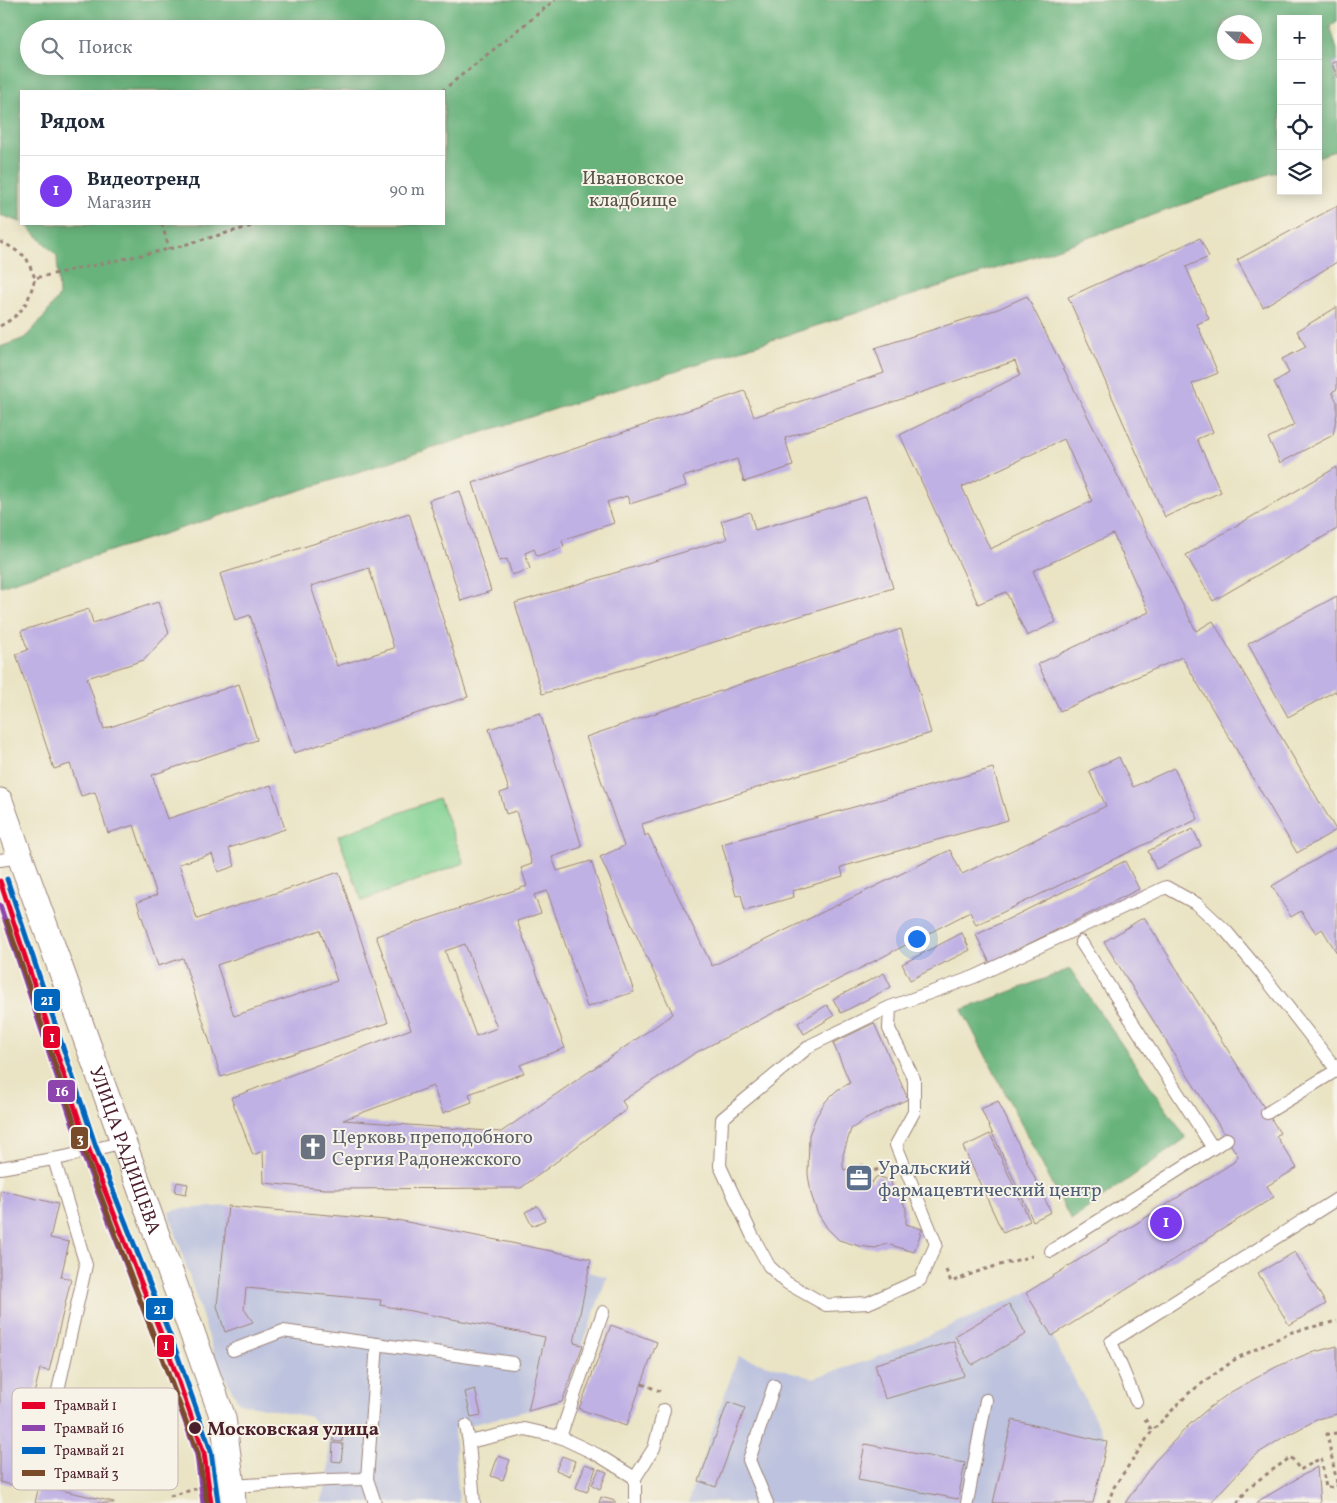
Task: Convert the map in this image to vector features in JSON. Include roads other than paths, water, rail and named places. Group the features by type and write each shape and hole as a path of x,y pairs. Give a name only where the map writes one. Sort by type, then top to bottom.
{"street":[{"name":"УЛИЦА РАДИЩЕВА","path":"0,801 10,858 124,1142 223,1418 225,1491"}],"lane":[{"path":"890,1006 889,1029 914,1080 914,1112 896,1145 936,1244 920,1280 868,1303 826,1305 787,1284 769,1266 752,1235 720,1166 722,1119 811,1045 890,1006 974,977 1166,887 1197,904 1226,931 1337,1070 1268,1113"},
{"path":"1081,942 1213,1148"},
{"path":"1051,1251 1228,1138"},
{"path":"0,1168 54,1159 124,1142"},
{"path":"54,1159 86,1265 59,1388"},
{"path":"1136,1401 1111,1342 1337,1199"},
{"path":"560,1437 603,1312"},
{"path":"233,1350 283,1331 513,1363"},
{"path":"375,1503 367,1479 377,1344"},
{"path":"767,1503 749,1460 774,1386"},
{"path":"967,1503 986,1400"},
{"path":"635,1503 636,1478 654,1448 664,1410"},
{"path":"466,1426 470,1442 474,1503"},
{"path":"470,1442 525,1428 560,1437 598,1455 636,1478"},
{"path":"225,1491 328,1480 367,1479"}],"tram line":[{"name":"21","path":"7,879 96,1147 176,1351 211,1451 218,1502"},
{"name":"1","path":"0,881 89,1150 169,1354 204,1453 211,1503"},
{"name":"16","path":"0,905 82,1152 173,1388"},
{"name":"3","path":"7,921 84,1151 173,1388"},
{"name":"3","path":"178,1400 198,1453 207,1502"},
{"name":"16","path":"178,1402 197,1455 203,1503"}],"place":[{"name":"Церковь преподобного Сергия Радонежского","path":"313,1147"},
{"name":"Уральский фармацевтический центр","path":"859,1178"},
{"name":"Видеотренд","path":"1166,1223"},
{"name":"Московская улица","path":"195,1428"}],"park label":[{"name":"Ивановское кладбище","path":"633,188"}]}
